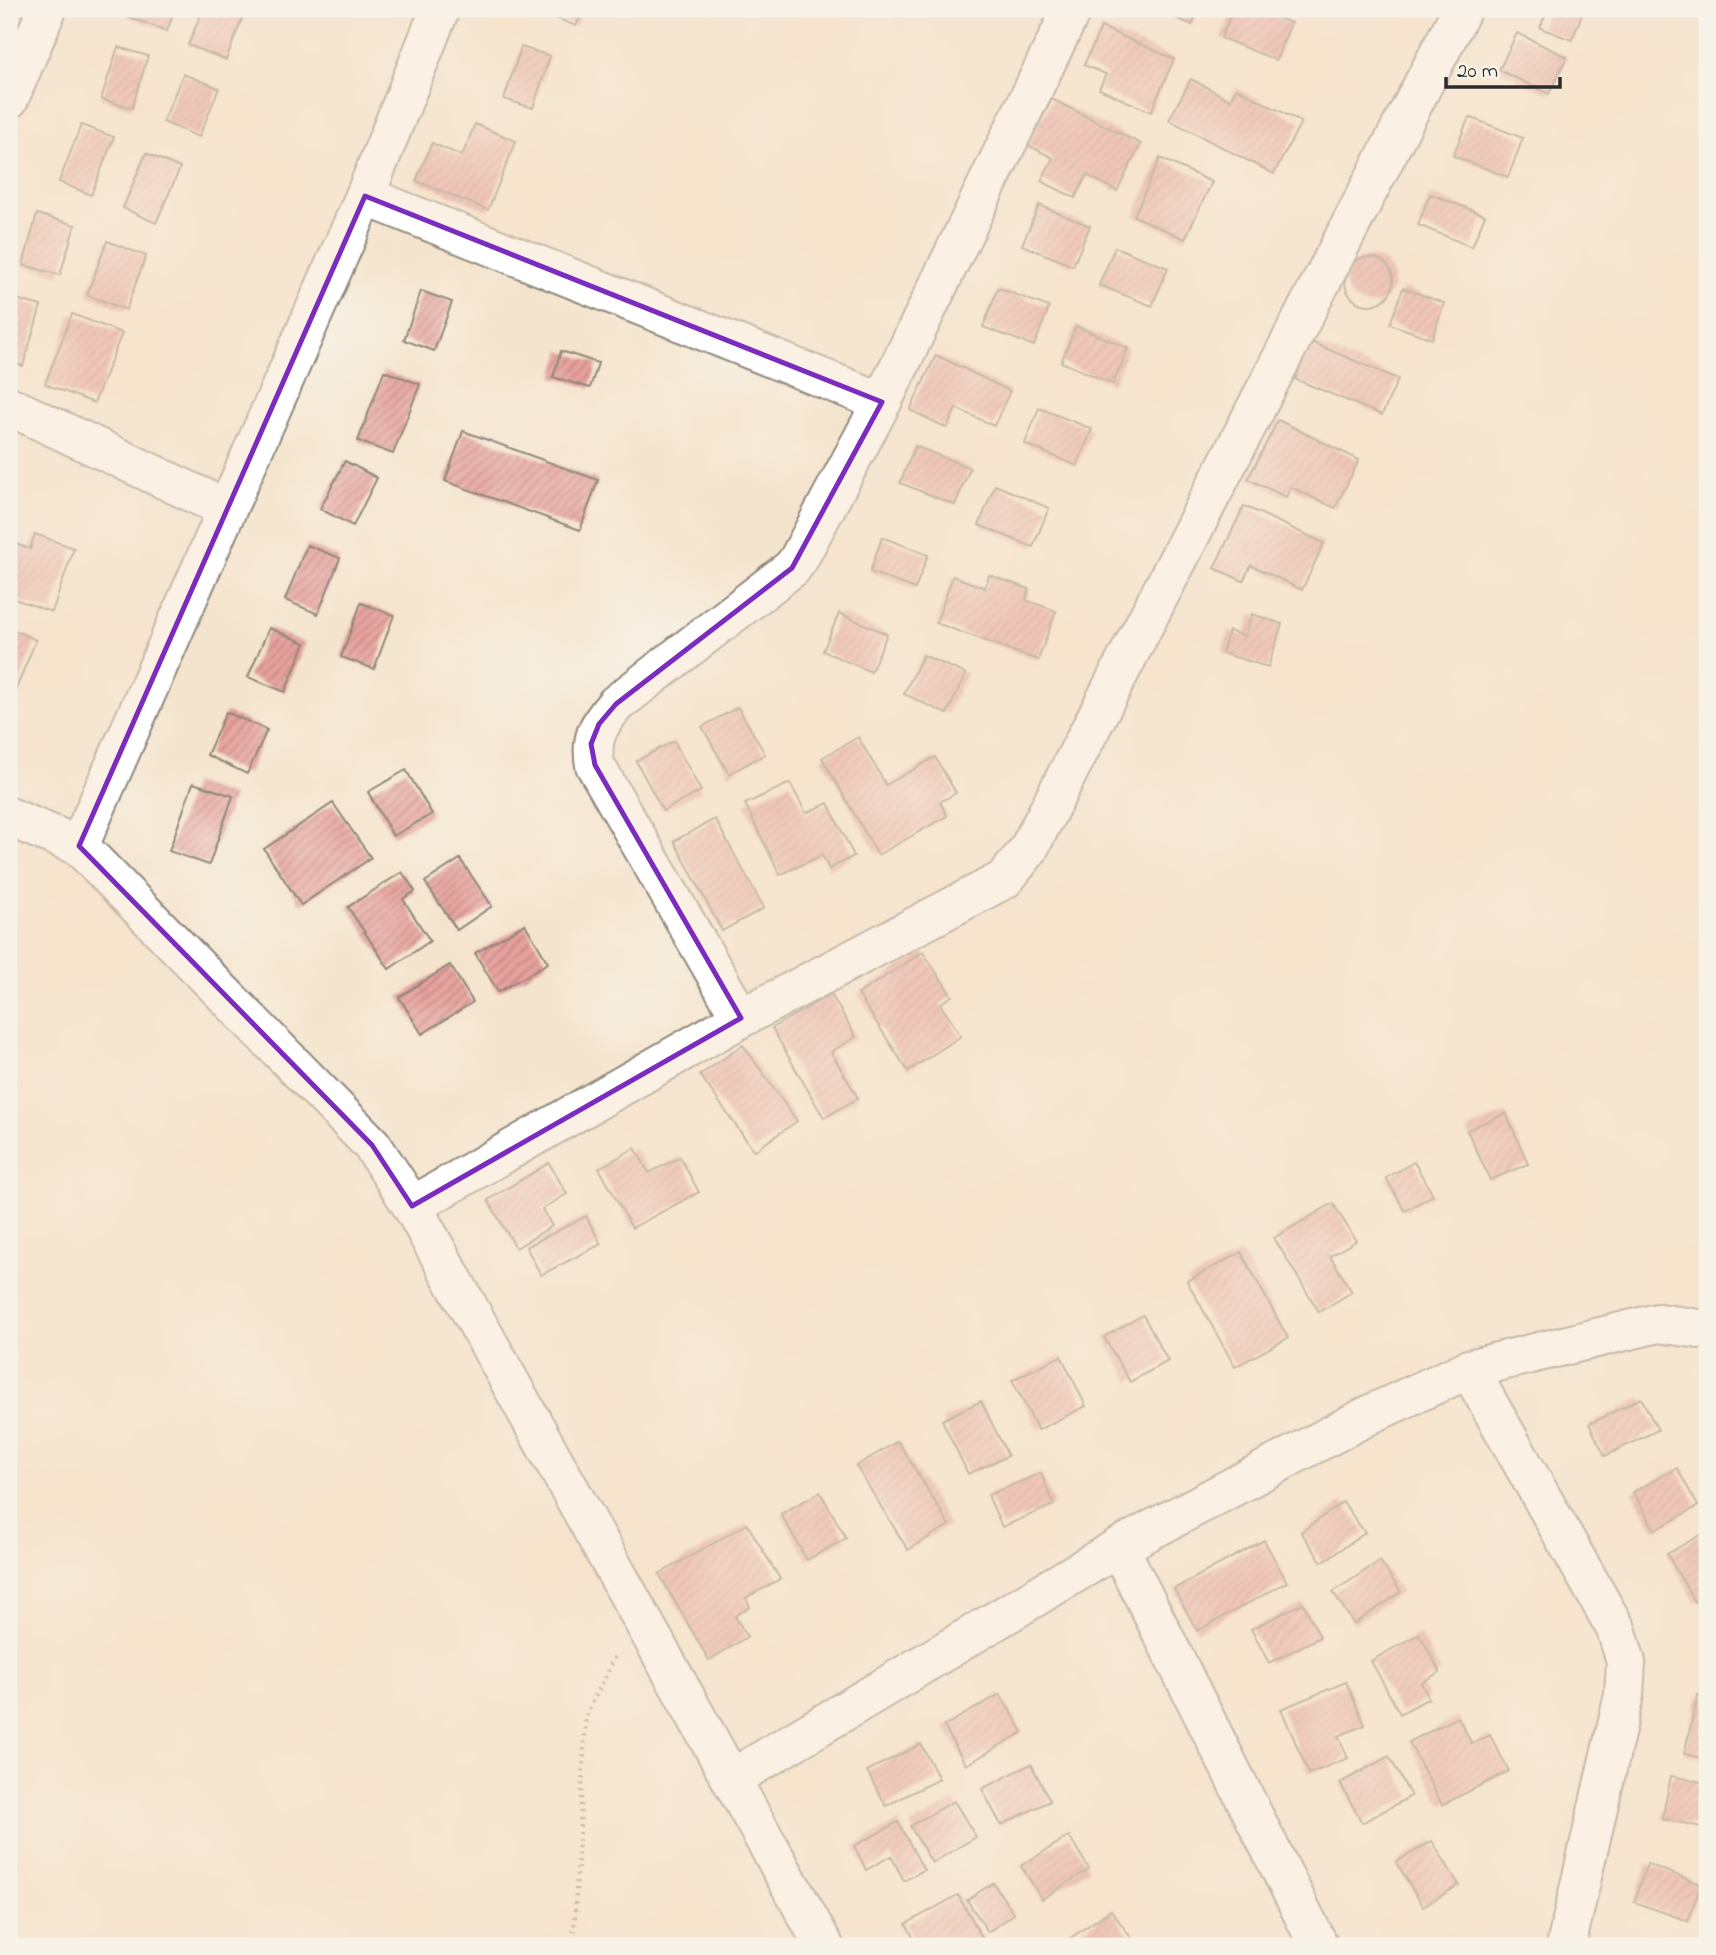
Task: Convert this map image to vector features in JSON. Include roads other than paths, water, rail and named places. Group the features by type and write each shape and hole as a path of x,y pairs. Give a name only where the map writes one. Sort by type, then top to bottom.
{"street":[{"path":"79,846 365,196 440,9"},
{"path":"741,1018 594,765 591,744 599,724 616,704 792,568 882,402 1072,9"},
{"path":"412,1206 741,1018 977,897 1005,879 1028,850 1462,9"},
{"path":"9,99 31,23"},
{"path":"365,196 882,402"},
{"path":"9,406 227,509"},
{"path":"9,817 79,846 372,1145 412,1206 824,1946"},
{"path":"731,1779 1119,1548 1373,1413 1469,1369 1658,1323 1707,1330"},
{"path":"1469,1369 1616,1629 1626,1662 1624,1695 1566,1946"},
{"path":"1119,1548 1319,1946"}]}
